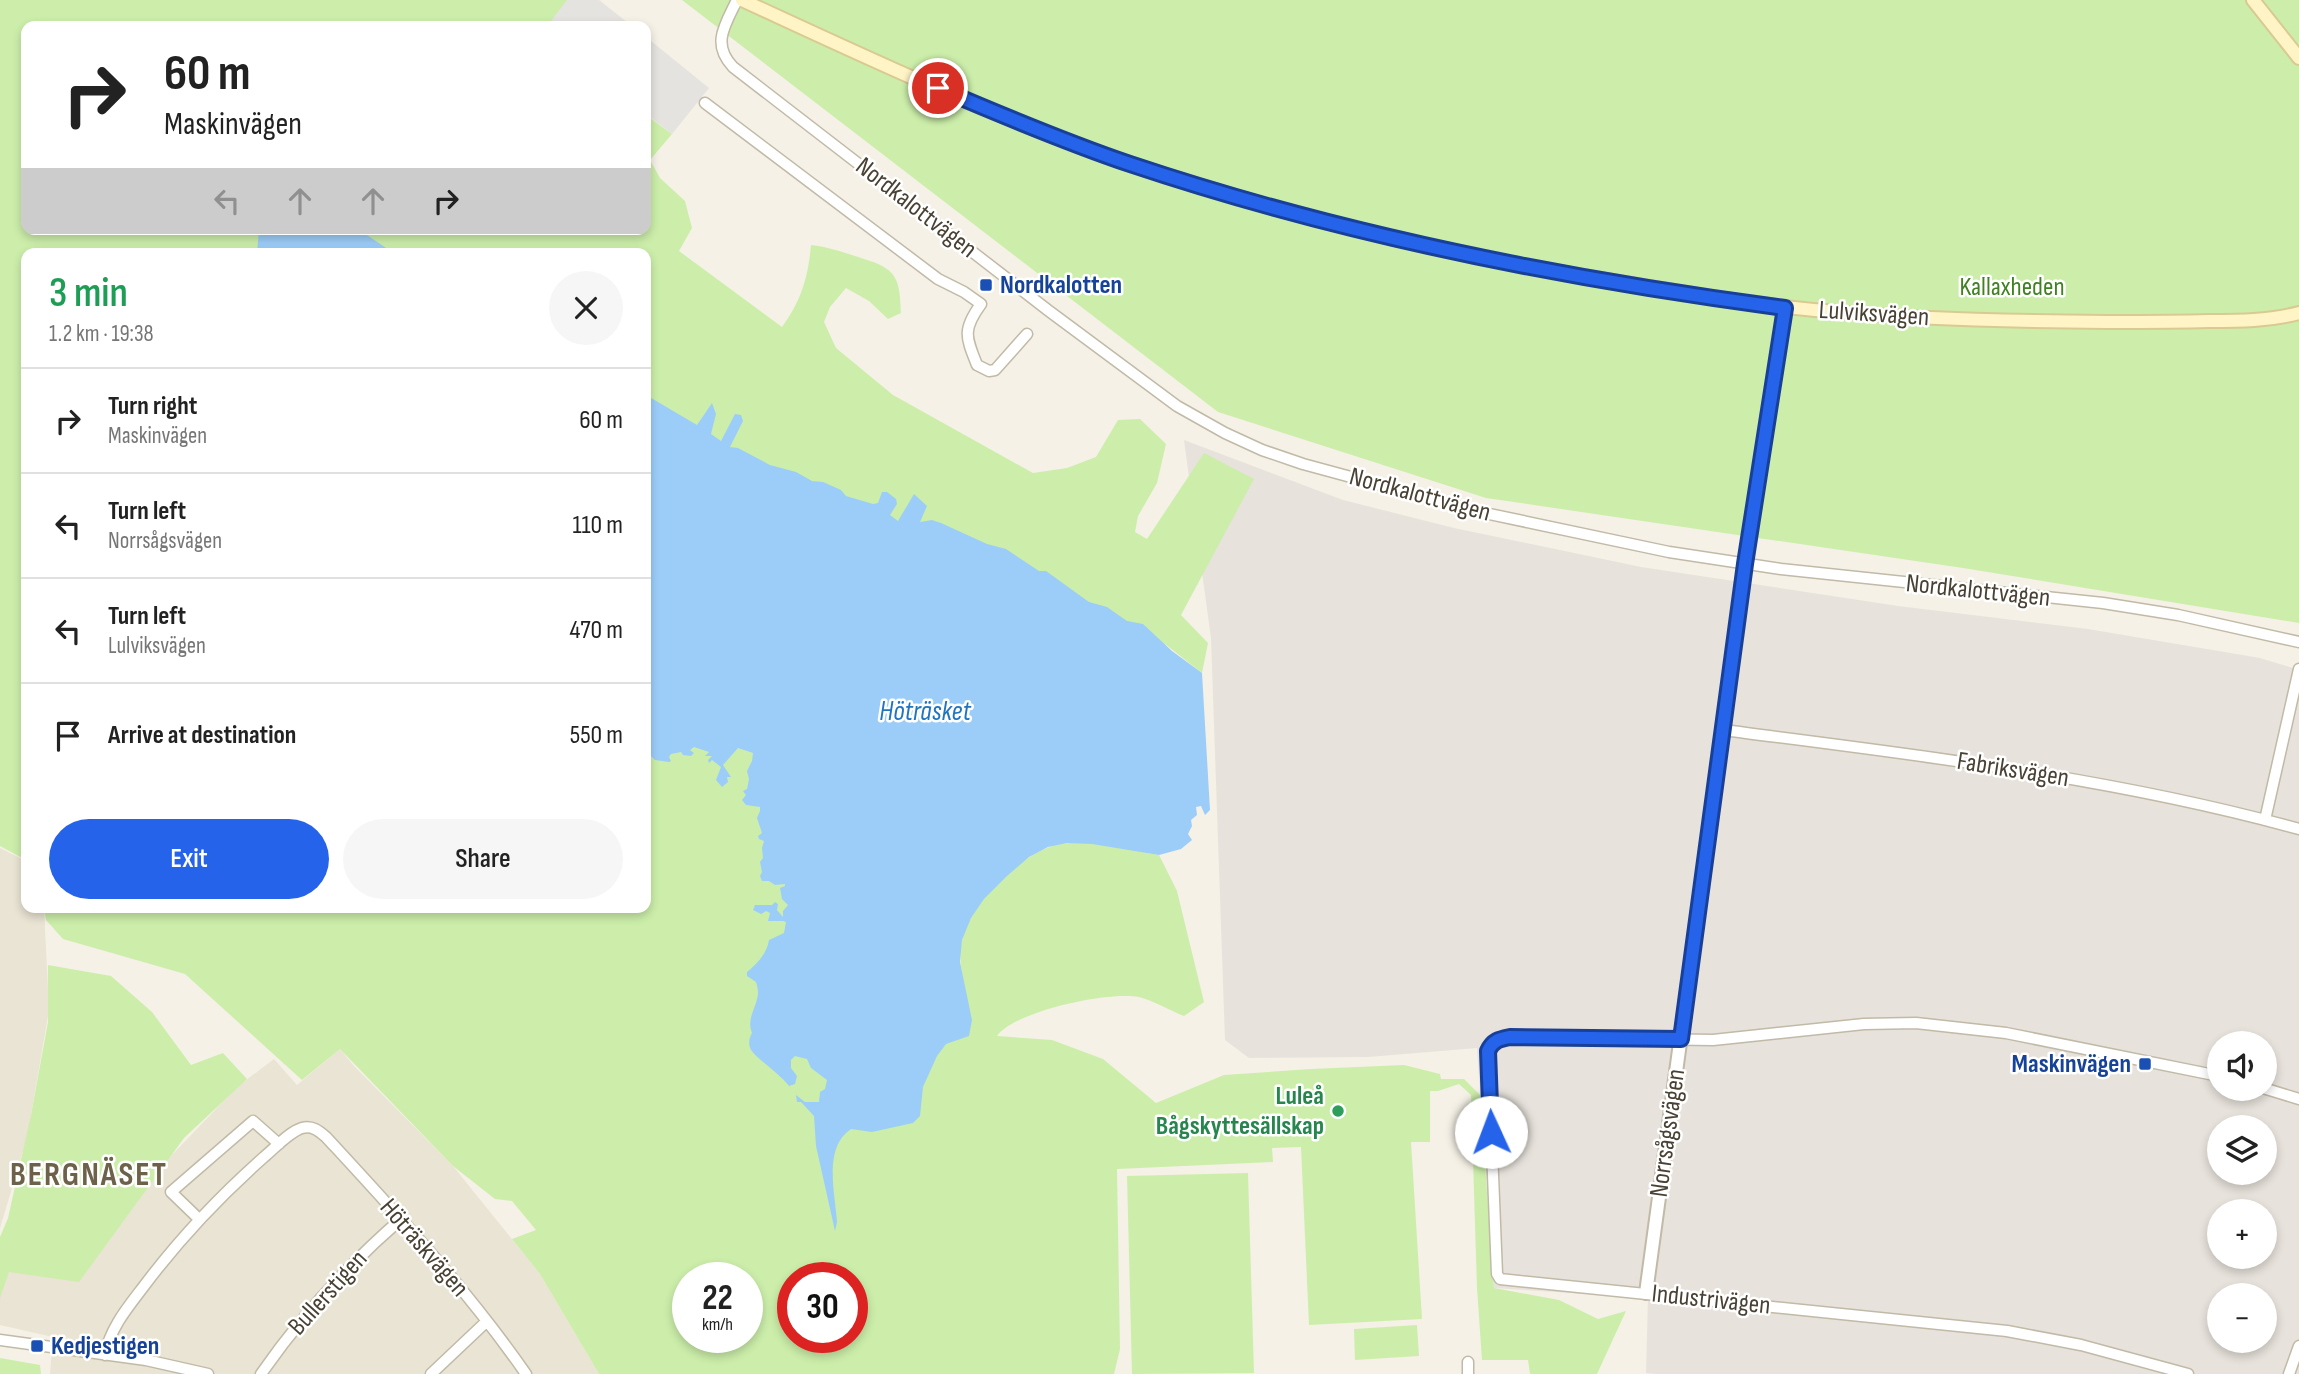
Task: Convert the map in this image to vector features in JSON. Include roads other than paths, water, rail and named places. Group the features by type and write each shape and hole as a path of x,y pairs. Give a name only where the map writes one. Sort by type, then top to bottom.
{"main road":[{"name":"Lulviksvägen","path":"739,0 1009,119 1129,163 1252,202 1388,237 1497,261 1785,308 1998,321 2143,323 2250,320 2299,313"},
{"path":"2253,0 2299,58"}],"street":[{"name":"Nordkalottvägen","path":"739,0 721,39 724,54 733,67 1049,311 1182,409 1262,450 1480,512 1669,552 1745,564 2103,603 2178,615 2299,642"},
{"path":"705,103 938,279 981,304 967,328 969,346 977,365 989,371 995,370 1027,334"},
{"name":"Norrsågsvägen","path":"1646,1293 1745,564 1785,308"},
{"path":"2265,820 2299,669"},
{"name":"Fabriksvägen","path":"1723,730 2080,781 2188,801 2299,829"},
{"path":"1681,1039 1713,1040 1864,1024 1916,1023 2006,1033 2207,1074"},
{"name":"Industrivägen","path":"1681,1039 1525,1037 1499,1039 1490,1045 1488,1051 1497,1274 1500,1279 2007,1331 2081,1345 2188,1374"},
{"path":"2277,1092 2299,1099"},
{"path":"104,1355 111,1333 159,1267 199,1219 279,1144 253,1121 171,1192 199,1219"},
{"name":"Höträskvägen","path":"279,1144 303,1127 315,1128 326,1137 465,1293 526,1374"},
{"name":"Bullerstigen","path":"261,1374 301,1320 334,1282 401,1219"},
{"path":"431,1374 486,1322"},
{"path":"0,1340 146,1360 208,1374"},
{"path":"2289,1374 2299,1346"},
{"path":"1468,1362 1468,1374"}],"water":[{"path":"259,235 367,235 386,248 257,248"},
{"name":"Höträsket","path":"651,398 697,425 712,403 716,414 711,434 721,441 735,414 741,415 743,421 730,447 738,448 770,465 796,472 812,481 823,482 841,490 846,496 873,504 878,503 882,492 887,492 896,499 897,504 890,515 898,521 914,494 927,506 920,522 932,520 987,544 1006,549 1039,571 1046,571 1089,602 1107,607 1127,621 1143,624 1172,651 1202,673 1210,810 1205,815 1201,806 1196,807 1197,815 1191,820 1192,826 1188,834 1192,840 1181,849 1159,855 1092,844 1067,843 1048,847 1029,857 984,899 971,918 962,940 960,962 972,1020 969,1036 946,1044 937,1056 923,1087 920,1116 913,1123 872,1132 851,1129 842,1137 837,1147 833,1171 837,1222 835,1231 816,1146 814,1116 801,1102 797,1102 796,1095 805,1102 819,1102 820,1092 825,1089 827,1080 811,1068 807,1059 795,1056 791,1060 791,1068 797,1076 795,1084 789,1086 754,1054 749,1046 751,1018 758,992 756,982 747,976 747,972 761,958 769,940 784,933 786,922 768,921 770,913 766,911 761,914 753,910 755,905 772,905 775,902 783,917 783,911 788,905 782,899 780,888 785,884 775,885 762,881 760,862 763,858 764,841 758,836 762,833 757,818 760,807 746,805 742,800 746,795 743,791 747,789 747,771 753,753 738,748 723,765 731,777 727,777 728,782 722,787 716,780 721,767 712,760 709,763 708,760 712,756 705,756 709,752 694,747 690,750 694,753 691,756 681,752 671,754 669,762 655,760 651,756"}],"place":[{"name":"Nordkalotten","path":"986,285"},
{"name":"Maskinvägen","path":"2145,1064"},
{"name":"Luleå Bågskyttesällskap","path":"1338,1111"},
{"name":"Kedjestigen","path":"37,1346"}],"district":[{"name":"BERGNÄSET","path":"89,1175"}],"park label":[{"name":"Kallaxheden","path":"2012,287"}]}
